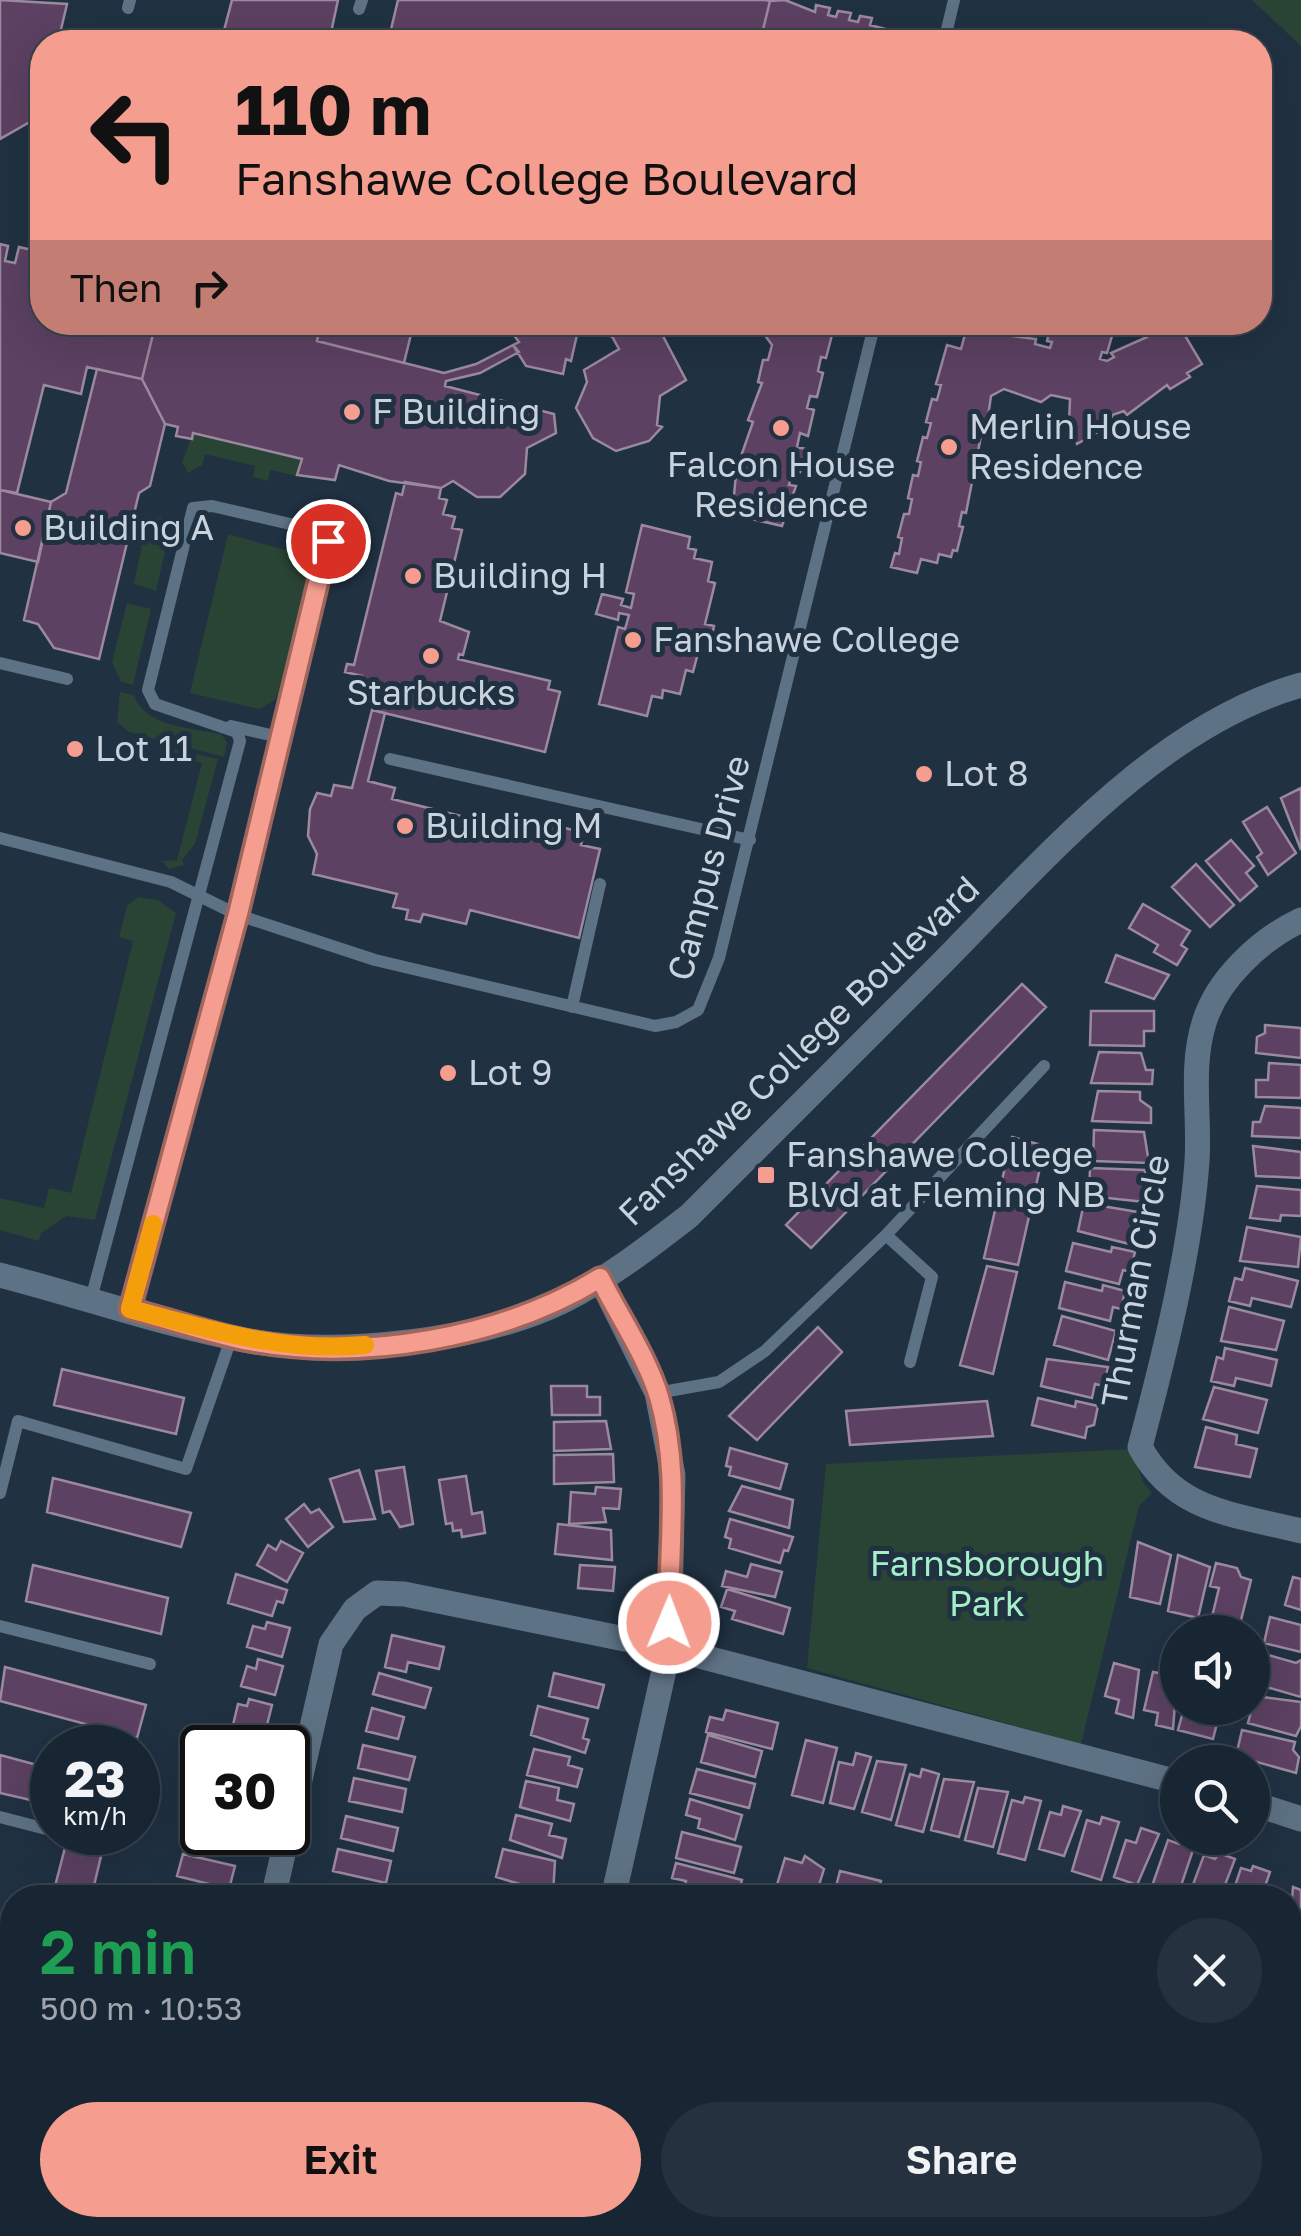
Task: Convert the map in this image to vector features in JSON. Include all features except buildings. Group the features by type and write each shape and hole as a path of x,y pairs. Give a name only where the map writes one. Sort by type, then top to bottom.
{"street":[{"name":"Fanshawe College Boulevard","path":"0,1274 232,1336 324,1349 412,1341 510,1320 562,1301 624,1266 689,1216 1064,841 1164,752 1277,692 1301,685"},
{"name":"Thurman Circle","path":"1301,920 1274,933 1223,985 1204,1024 1197,1082 1197,1162 1140,1446 1155,1475 1184,1498 1301,1532"},
{"path":"600,1278 658,1392 673,1475 669,1648 616,1885"},
{"path":"276,1885 331,1644 355,1609 377,1592 404,1594 669,1648 1160,1777"},
{"path":"1270,1809 1301,1819"}],"lane":[{"path":"947,30 954,0"},
{"name":"Campus Drive","path":"0,838 171,882 238,914 376,960 655,1026 687,1018 698,1010 710,989 750,840 872,335"},
{"path":"130,1309 238,914 279,736 290,714 328,541 316,530 212,506 193,508 148,690 155,704 169,712 279,736"},
{"path":"0,662 67,680"},
{"path":"91,1298 240,741 236,732 224,725"},
{"path":"390,759 750,840"},
{"path":"572,1008 600,884"},
{"path":"658,1392 719,1382 765,1351 886,1234 1044,1066"},
{"path":"886,1234 932,1277 910,1362"},
{"path":"0,1493 18,1422 186,1469 232,1336"},
{"path":"0,1626 150,1664"},
{"path":"0,1817 30,1825"}],"green space":[{"path":"1252,0 1301,0 1301,46"},
{"path":"196,427 199,434 302,459 297,476 270,470 268,481 253,477 255,466 205,454 202,465 188,473 182,462"},
{"path":"148,515 172,521 156,591 134,584"},
{"path":"228,534 314,558 280,689 275,700 259,709 190,693"},
{"path":"127,603 151,609 133,685 121,682 112,662"},
{"path":"120,692 134,695 148,714 159,720 221,734 227,742 224,757 129,732 117,722"},
{"path":"173,749 218,759 195,844 182,860 184,865 169,869 162,861 177,860 202,763 172,754"},
{"path":"138,897 158,900 176,913 95,1220 67,1216 41,1233 39,1241 0,1230 0,1198 44,1208 49,1188 71,1193 133,941 119,937 127,906"},
{"name":"Farnsborough Park","path":"1132,1449 1143,1482 1152,1493 1139,1506 1081,1744 807,1668 826,1464"}],"slow traffic":[{"path":"153,1224 130,1309 250,1341 324,1349 365,1345"}],"place":[{"name":"F Building","path":"352,412"},
{"name":"Falcon House Residence","path":"781,428"},
{"name":"Merlin House Residence","path":"949,447"},
{"name":"Building A","path":"23,528"},
{"name":"Building H","path":"413,576"},
{"name":"Fanshawe College","path":"633,640"},
{"name":"Starbucks","path":"431,656"},
{"name":"Lot 11","path":"75,749"},
{"name":"Lot 8","path":"924,774"},
{"name":"Building M","path":"405,826"},
{"name":"Lot 9","path":"448,1073"},
{"name":"Fanshawe College Blvd at Fleming NB","path":"766,1175"}],"route":[{"path":"328,541 290,714 279,736 238,914 130,1309 250,1341 324,1349 412,1341 510,1320 562,1301 600,1278 658,1392 668,1432 673,1475 669,1623"}]}
